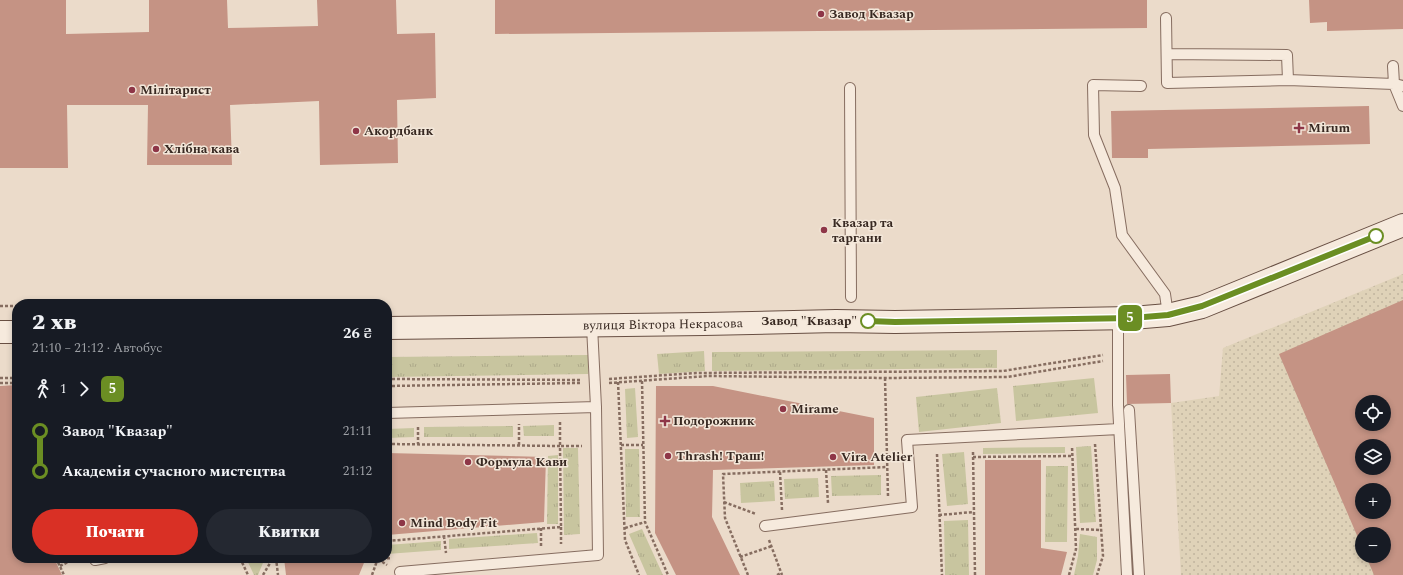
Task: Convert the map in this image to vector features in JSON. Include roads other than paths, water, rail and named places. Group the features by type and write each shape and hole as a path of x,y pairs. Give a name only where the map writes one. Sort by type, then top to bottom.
{"main road":[{"name":"вулиця Віктора Некрасова","path":"392,328 836,321 895,322 1118,318 1168,315 1202,306 1403,226"},
{"path":"0,332 12,332"}],"lane":[{"path":"1166,18 1167,83 1288,80 1398,85"},
{"path":"1167,54 1287,55 1288,80"},
{"path":"1393,66 1403,106"},
{"path":"1141,86 1093,86 1094,135 1115,188 1122,235 1165,294 1168,315"},
{"path":"850,88 851,297"},
{"path":"1118,318 1119,429 1127,575"},
{"path":"400,572 598,555 596,407 592,326"},
{"path":"392,413 596,407"},
{"path":"1129,410 1139,575"},
{"path":"765,526 912,507 907,440 1119,429"}],"place":[{"name":"Завод Квазар","path":"821,14"},
{"name":"Мілітарист","path":"132,90"},
{"name":"Mirum","path":"1299,128"},
{"name":"Акордбанк","path":"356,131"},
{"name":"Хлібна кава","path":"156,149"},
{"name":"Квазар та таргани","path":"824,230"},
{"name":"Завод \"Квазар\"","path":"868,321"},
{"name":"Mirame","path":"783,409"},
{"name":"Подорожник","path":"665,421"},
{"name":"Thrash! Траш!","path":"668,456"},
{"name":"Vira Atelier","path":"833,457"},
{"name":"Формула Кави","path":"468,462"},
{"name":"Mind Body Fit","path":"402,523"}]}
